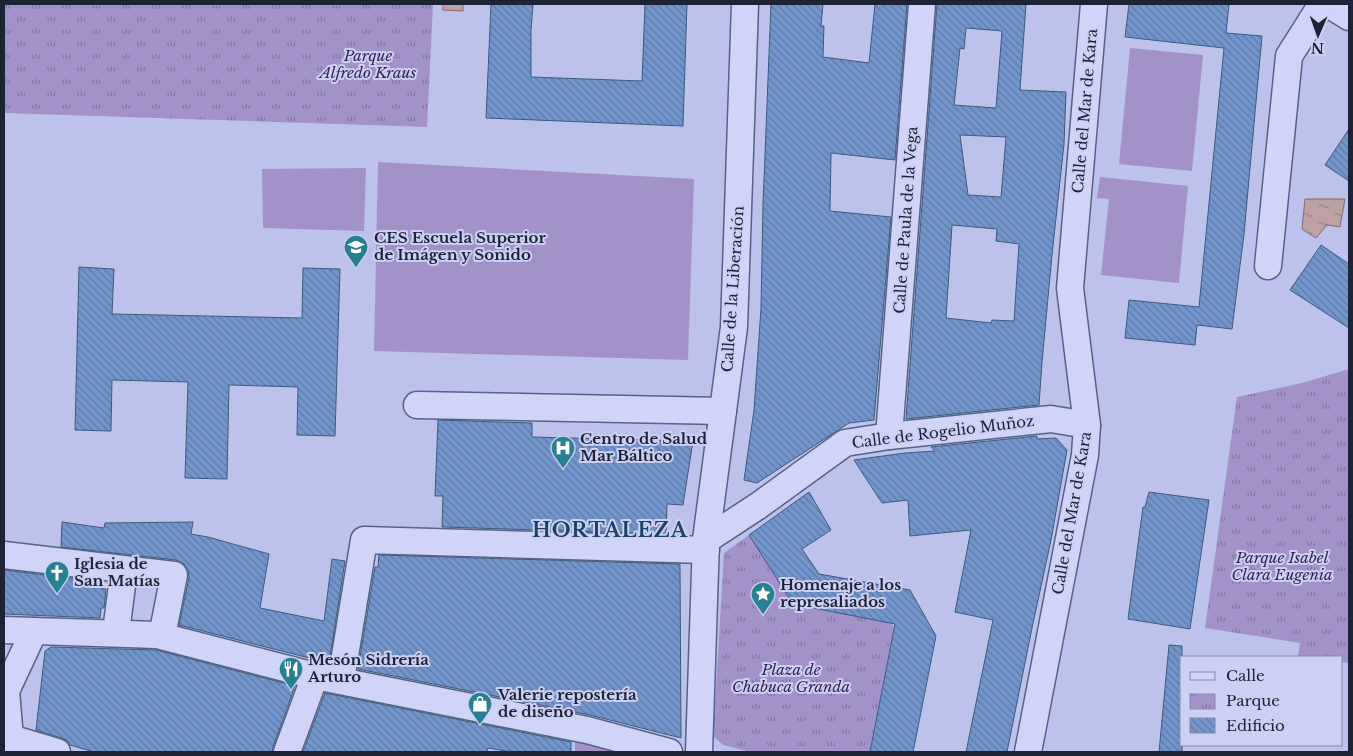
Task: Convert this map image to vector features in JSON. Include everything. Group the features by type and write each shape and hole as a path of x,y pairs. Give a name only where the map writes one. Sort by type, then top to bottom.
{"street":[{"name":"Calle de la Liberación","path":"699,752 706,545 734,327 745,4"},
{"name":"Calle de Paula de la Vega","path":"889,436 922,4"},
{"name":"Calle del Mar de Kara","path":"1028,752 1085,455 1087,425 1070,288 1094,4"},
{"path":"1268,266 1289,56 1322,4"},
{"path":"1328,4 1349,18"},
{"path":"417,405 723,411"},
{"name":"Calle de Rogelio Muñoz","path":"706,545 845,443 889,436 1051,419 1087,425"},
{"path":"712,490 736,504 758,506"},
{"path":"342,680 364,540 706,545"},
{"path":"4,555 174,575 163,631"},
{"path":"114,568 117,624"},
{"path":"4,630 157,635 315,676 587,730 669,752"},
{"path":"34,631 5,688 7,740 57,752"},
{"path":"287,752 315,676"}],"green space":[{"name":"Parque Alfredo Kraus","path":"4,4 433,4 427,127 4,113"},
{"path":"1130,48 1203,55 1192,171 1119,164"},
{"path":"378,162 694,179 688,360 374,351"},
{"path":"366,168 364,231 263,228 262,169"},
{"path":"1100,177 1188,186 1179,283 1101,275 1109,199 1097,198"},
{"name":"Parque Isabel Clara Eugenia","path":"1349,369 1349,663 1343,662 1343,656 1298,656 1300,643 1205,628 1237,397 1302,383"},
{"name":"Plaza de Chabuca Granda","path":"749,535 793,604 891,623 894,628 870,752 750,752 723,745 713,736 724,553"},
{"path":"575,740 616,752 575,752"}],"water":[{"path":"443,4 463,4 463,11 443,10"},
{"path":"1305,199 1345,199 1340,227 1327,225 1316,238 1302,229"}],"building":[{"path":"491,4 533,4 531,77 642,81 645,4 687,4 683,126 486,118"},
{"path":"771,4 823,4 821,26 824,26 823,57 869,63 875,4 907,4 895,160 831,153 830,211 891,217 874,420 849,423 757,483 744,480 754,410 761,308"},
{"path":"937,4 1026,4 1020,90 1066,92 1064,144 1039,405 906,419","holes":["966,28 1002,31 996,108 954,105 960,48 964,49","960,135 1006,137 1001,197 968,195","952,225 997,229 996,241 1019,244 1014,321 992,320 991,323 946,318"]},
{"path":"1129,4 1229,4 1226,33 1262,36 1244,234 1232,329 1197,325 1195,345 1125,338 1129,300 1199,307 1224,48 1125,37"},
{"path":"1349,129 1349,181 1325,165"},
{"path":"1321,245 1349,264 1349,328 1290,290"},
{"path":"79,267 114,269 112,314 302,318 303,268 340,269 335,436 297,435 298,387 229,385 227,479 185,478 188,382 112,380 111,431 75,430"},
{"name":"Centro de Salud Mar Báltico","path":"438,420 532,423 532,437 693,441 683,505 667,504 666,534 442,527 443,496 435,496"},
{"path":"1037,436 1037,439 1056,438 1067,450 1051,540 1007,752 966,752 993,620 955,612 971,530 910,536 908,500 882,503 854,460 935,451 931,447"},
{"path":"809,492 831,530 802,549 819,574 910,590 936,636 913,752 870,752 895,624 793,604 749,535"},
{"path":"1149,492 1209,500 1190,629 1128,619 1143,507 1145,507"},
{"path":"62,522 104,528 105,523 193,522 191,534 269,554 260,608 324,621 332,559 345,561 329,663 179,625 189,578 188,570 184,564 176,560 61,547"},
{"path":"379,555 680,564 681,738 590,715 358,669 375,567 378,567"},
{"name":"Iglesia de San Matías","path":"4,570 103,582 103,589 106,589 104,608 101,608 100,618 4,614"},
{"path":"1169,645 1182,646 1182,656 1180,656 1180,746 1182,746 1182,752 1159,752"},
{"path":"51,647 156,650 295,686 272,752 94,752 70,745 68,741 36,730 45,651"},
{"path":"325,693 571,742 571,752 512,752 488,748 487,752 303,752"}],"place":[{"name":"CES Escuela Superior de Imágen y Sonido","path":"356,268"},
{"name":"Centro de Salud Mar Báltico","path":"563,469"},
{"name":"Iglesia de San Matías","path":"57,594"},
{"name":"Homenaje a los represaliados","path":"763,615"},
{"name":"Mesón Sidrería Arturo","path":"291,690"},
{"name":"Valerie repostería de diseño","path":"480,725"}],"district":[{"name":"HORTALEZA","path":"610,530"}]}
